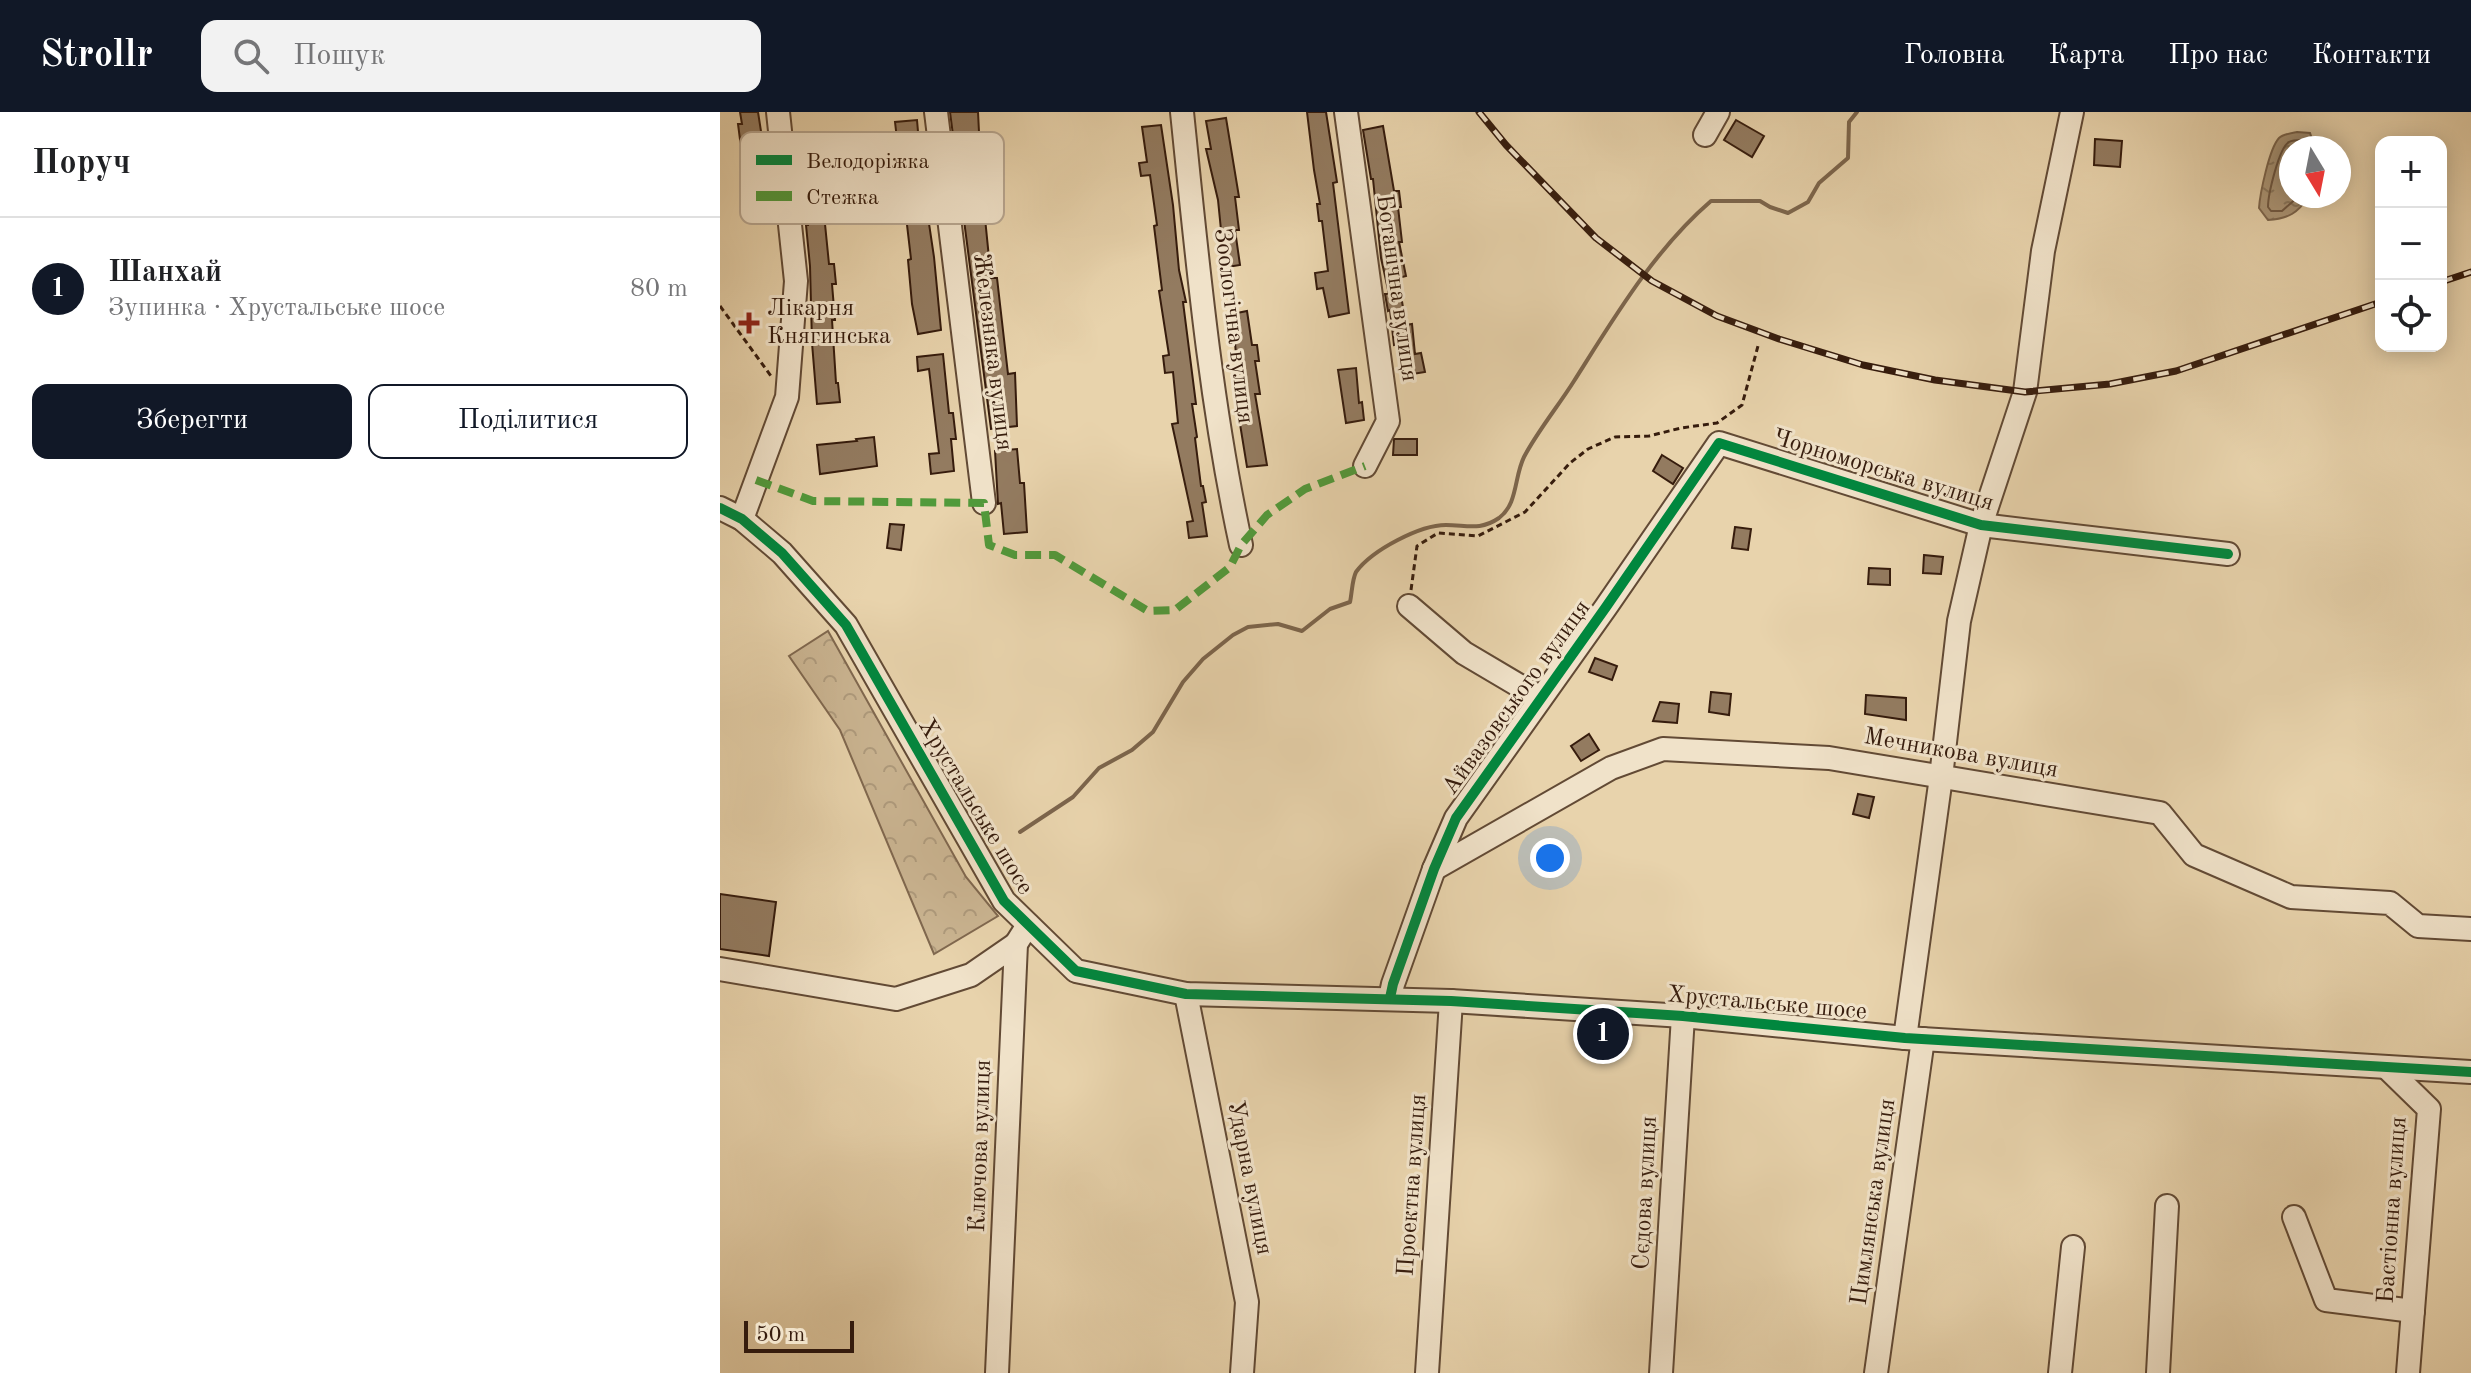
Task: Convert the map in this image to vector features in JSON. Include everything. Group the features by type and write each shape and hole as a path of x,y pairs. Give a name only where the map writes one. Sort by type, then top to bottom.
{"street":[{"path":"778,112 780,132"},
{"name":"Железняка вулиця","path":"936,112 938,132"},
{"name":"Зоологічна вулиця","path":"1182,112 1205,328 1230,495 1241,545"},
{"name":"Ботанічна вулиця","path":"1346,112 1388,421 1365,466"},
{"path":"1705,135 1718,112"},
{"name":"Цимлянська вулиця","path":"1876,1373 1959,621 1981,525 2025,392 2043,251 2072,112"},
{"path":"742,519 787,397 796,281 790,224"},
{"name":"Железняка вулиця","path":"950,224 984,503"},
{"name":"Чорноморська вулиця","path":"1719,443 1981,525 2228,554"},
{"name":"Айвазовського вулиця","path":"1390,998 1434,869 1456,818 1719,443"},
{"name":"Хрустальське шосе","path":"720,508 742,519 782,553 846,625 1022,934 1076,971 1186,994 1451,1001 1683,1016 1914,1038 2471,1072"},
{"path":"1409,606 1464,653 1540,698"},
{"name":"Мечникова вулиця","path":"1434,869 1611,768 1663,749 1829,758 2160,813 2194,855 2291,897 2390,903 2418,926 2471,929"},
{"path":"720,969 896,999 971,975 1022,934"},
{"name":"Ключова вулиця","path":"997,1373 1022,934"},
{"name":"Ударна вулиця","path":"1186,994 1247,1302 1242,1373"},
{"name":"Проектна вулиця","path":"1427,1373 1451,1001"},
{"name":"Сєдова вулиця","path":"1661,1373 1683,1016"},
{"name":"Бастіонна вулиця","path":"2386,1067 2429,1109 2408,1373"},
{"path":"2158,1373 2167,1206"},
{"path":"2294,1217 2326,1300 2413,1311"},
{"path":"2060,1373 2073,1247"}],"path":[{"path":"720,306 770,375"},
{"path":"1409,606 1417,546 1438,533 1478,536 1525,512 1570,463 1588,449 1615,437 1649,436 1717,423 1742,405 1758,346"}],"green space":[{"path":"828,631 966,877 998,916 934,954 840,730 789,656"}],"water":[{"path":"2297,132 2310,133 2311,136 2283,136"},
{"path":"2279,138 2279,208 2300,208 2292,214 2268,220 2259,208"}],"building":[{"path":"740,112 758,112 761,132 740,132 740,139 738,124 742,124"},
{"path":"950,112 978,112 979,132 953,132"},
{"path":"1307,112 1326,112 1337,182 1333,183 1349,313 1329,317 1323,288 1317,289 1315,273 1328,271"},
{"path":"1226,118 1239,197 1235,197 1239,230 1235,230 1240,265 1221,268 1219,251 1223,250 1218,200 1206,149 1211,149 1206,121"},
{"path":"917,120 918,132 896,132 895,122"},
{"path":"1736,120 1764,136 1752,157 1724,140"},
{"path":"1161,125 1179,270 1186,302 1183,302 1196,404 1192,404 1195,438 1206,502 1202,503 1207,536 1189,538 1187,522 1193,521 1172,424 1178,423 1173,372 1165,373 1163,356 1169,355 1159,291 1162,290 1154,226 1157,225 1150,175 1141,176 1139,163 1147,162 1142,127"},
{"path":"1383,126 1394,191 1399,191 1401,207 1398,207 1402,242 1399,242 1406,276 1398,278 1406,325 1412,324 1415,354 1421,353 1425,372 1406,375 1400,344 1394,345 1385,294 1389,294 1363,130"},
{"path":"2095,139 2122,141 2120,167 2094,165"},
{"path":"825,224 829,264 834,264 835,320 832,320 840,402 817,404 808,225"},
{"path":"907,224 929,224 941,330 918,334 912,304 908,260 911,259"},
{"path":"964,224 986,224 991,278 997,278 1008,374 1015,373 1017,426 991,429"},
{"path":"1247,311 1252,345 1257,345 1259,361 1255,361 1260,394 1255,394 1267,465 1247,467 1233,381 1238,380 1234,330 1230,331 1227,315"},
{"path":"943,354 949,413 953,413 956,439 951,439 954,471 931,474 929,454 939,453 929,369 918,371 917,357"},
{"path":"1356,368 1364,420 1346,423 1338,370"},
{"path":"874,437 877,466 820,474 817,445"},
{"path":"1394,439 1417,439 1417,455 1393,455"},
{"path":"1017,449 1020,483 1024,483 1027,532 1004,534 1001,503 998,504 995,451"},
{"path":"1662,455 1683,468 1673,484 1653,471"},
{"path":"890,524 904,525 901,550 887,548"},
{"path":"1735,527 1751,529 1748,550 1732,548"},
{"path":"1924,555 1943,557 1941,574 1923,573"},
{"path":"1869,568 1890,569 1890,585 1868,584"},
{"path":"1595,658 1617,666 1612,680 1589,672"},
{"path":"1711,692 1731,694 1729,715 1709,712"},
{"path":"1866,695 1906,698 1906,720 1865,714"},
{"path":"1660,702 1679,704 1677,723 1653,721"},
{"path":"1589,734 1599,750 1581,761 1571,746"},
{"path":"1858,794 1874,797 1869,818 1853,814"},
{"path":"720,894 776,902 769,956 720,949"}],"waterway":[{"path":"1020,832 1073,797 1099,768 1132,750 1153,732 1183,682 1203,659 1233,635 1248,627 1278,624 1302,631 1330,609 1350,602 1356,572 1385,547 1423,529 1446,525 1479,526 1499,518 1510,505 1521,465 1535,438 1636,286 1671,241 1711,201 1760,201 1788,213 1808,202 1819,183 1848,158 1849,122 1857,112"}],"railway":[{"path":"1479,112 1506,145 1596,238 1652,281 1717,316 1863,365 1935,380 2025,392 2110,384 2176,371 2375,304"},
{"path":"2447,280 2471,272"}],"marked path":[{"path":"756,480 813,501 984,503 989,545 1015,555 1055,555 1148,611 1175,610 1230,567 1241,545 1267,515 1305,489 1365,466"}],"cycle path":[{"path":"1390,998 1434,869 1456,818 1719,443 1981,525 2228,554"},
{"path":"720,508 742,519 782,553 846,625 1004,901 1076,971 1186,994 1451,1001 1683,1016 1905,1038 2471,1072"}],"place":[{"name":"Лікарня Княгинська","path":"749,323"},
{"name":"Шанхай","path":"1603,1034"}]}
